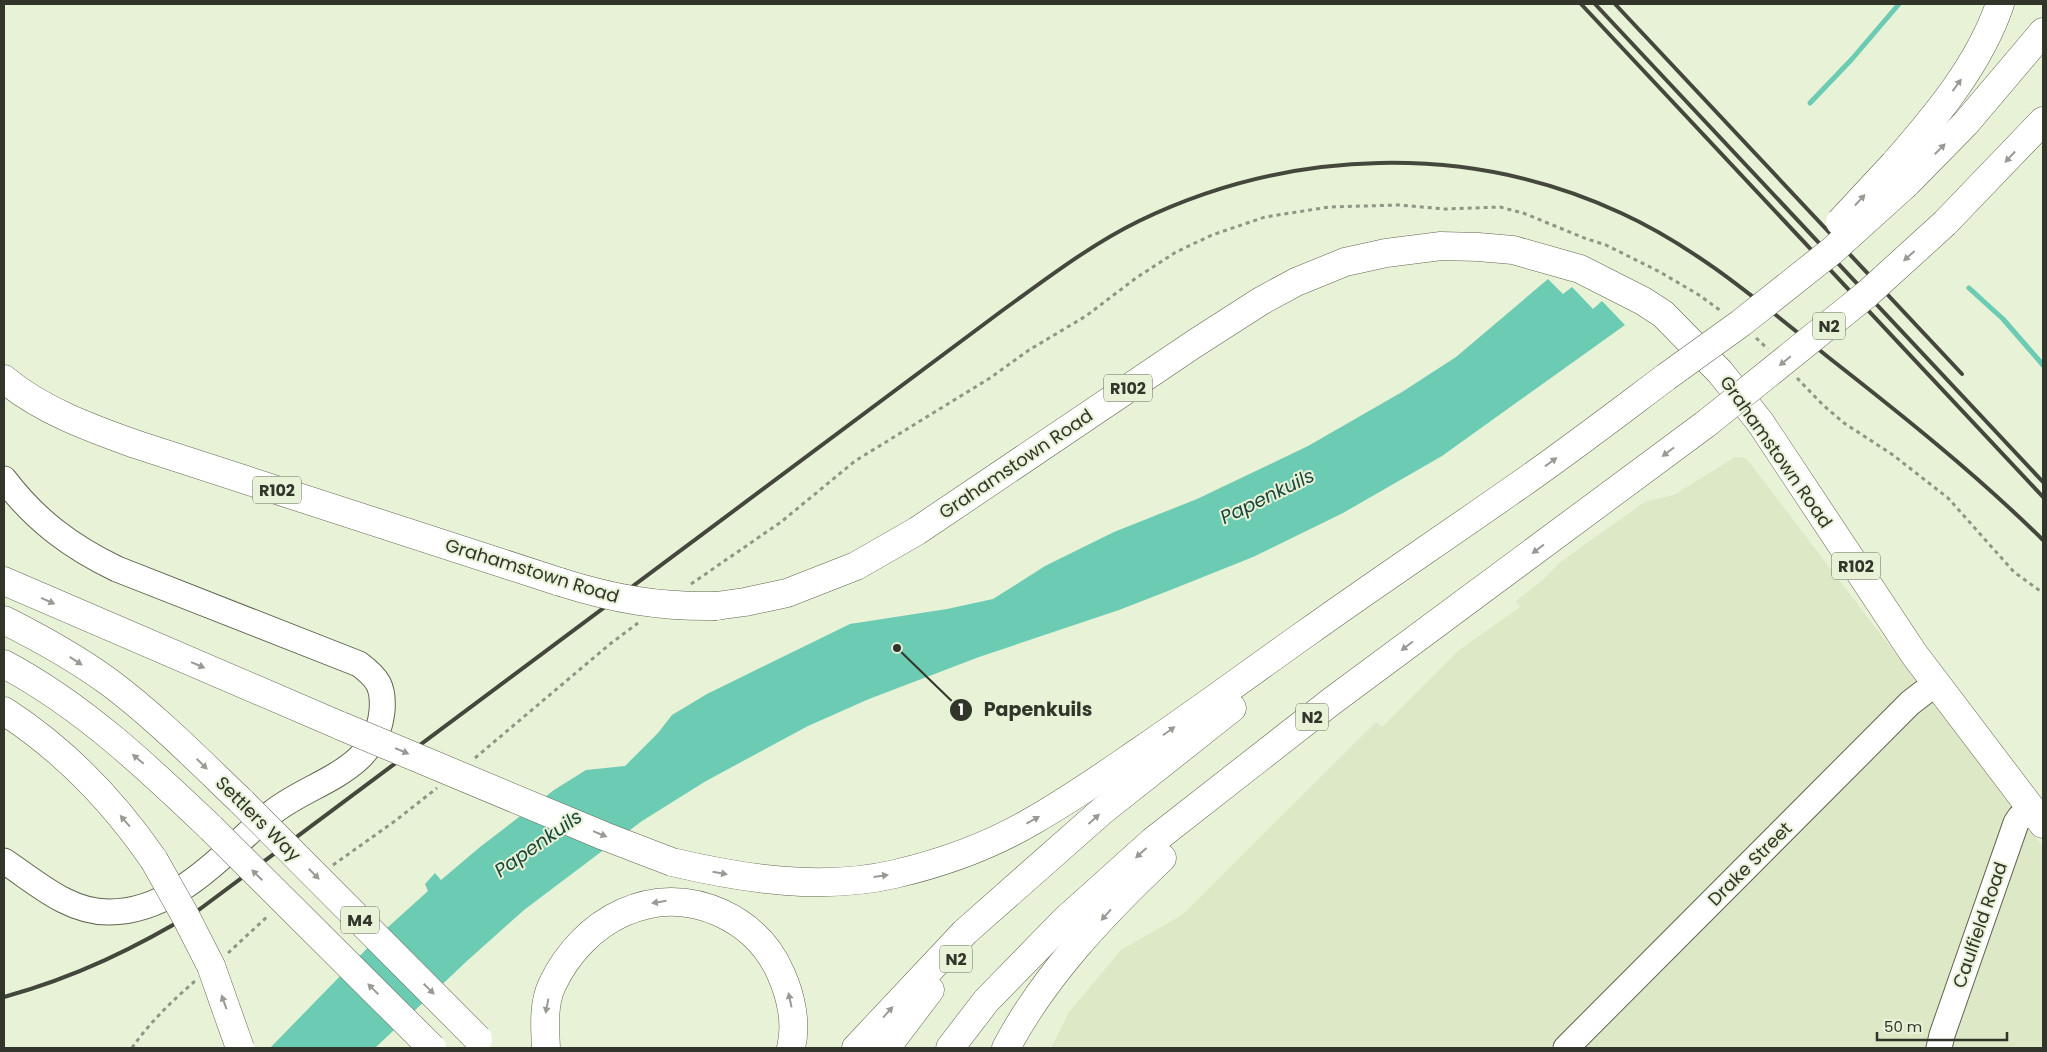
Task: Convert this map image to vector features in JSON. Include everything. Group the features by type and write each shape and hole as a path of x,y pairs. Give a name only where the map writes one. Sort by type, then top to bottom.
{"main road":[{"path":"1900,174 1925,128 1981,48 2000,4"},
{"name":"N2","path":"886,1048 936,981 1032,875 1102,811 1511,491 1666,377 1833,250 1900,174 1966,123 2043,32"},
{"name":"N2","path":"950,1048 986,1001 1064,921 1153,841 1332,701 1707,423 1868,294 1945,223 2043,121"},
{"name":"Grahamstown Road","path":"4,380 18,391 88,427 560,582 620,599 657,605 716,606 787,593 856,566 917,531 1194,344 1296,282 1345,262 1386,253 1441,246 1513,250 1580,268 1623,289 1663,314 1720,372 1760,422 1914,654 2037,816"},
{"path":"4,581 341,726 604,836 672,862 745,878 849,881 894,874 944,859 987,843 1032,822 1090,786 1511,491"},
{"name":"Settlers Way","path":"4,620 46,642 109,682 170,733 242,802 483,1044"},
{"name":"M4","path":"4,664 26,676 79,711 140,761 211,828 432,1048"},
{"path":"1006,1048 1032,1005 1067,960 1130,888 1332,701"},
{"path":"4,711 27,726 63,756 98,790 154,860 211,966 240,1048"},
{"path":"856,1048 965,932 1032,875"},
{"path":"546,1048 544,1020 552,986 578,946 594,930 614,917 636,906 664,900 689,902 711,909 748,929 763,944 775,961 787,986 793,1015 791,1048"}],"lane":[{"path":"4,479 27,507 76,548 117,569 359,664 376,679 381,687 383,704 379,727 363,756 345,770 286,803 187,884 144,907 127,911 107,912 92,911 76,906 64,901 4,861"},
{"name":"Drake Street","path":"1566,1048 1910,703 1936,683"},
{"name":"Caulfield Road","path":"1940,1048 2016,823 2020,818 2037,816"}],"path":[{"path":"689,586 781,522 855,461 990,378 1029,350 1086,316 1136,278 1176,252 1212,235 1265,217 1329,207 1399,205 1445,208 1500,207 1524,213 1587,240 1606,245 1660,272 1700,295 1738,323 1771,352"},
{"path":"1790,371 1823,405 1844,423 1893,455 1948,498 2014,572 2043,594"},
{"path":"469,763 506,734 610,644 642,621"},
{"path":"329,868 395,821 439,786"},
{"path":"227,953 271,914"},
{"path":"132,1048 176,997 198,978"}],"shaded area":[{"path":"1735,457 1746,458 2043,847 2043,1048 1051,1048 1069,1012 1121,950 1182,915 1376,722 1382,727 1458,651 1520,607 1516,601 1543,580 1559,563 1646,501 1674,495"}],"water":[{"path":"1548,279 1563,294 1572,287 1593,309 1602,301 1625,325 1442,456 1343,513 1253,557 1119,610 979,657 869,699 808,726 706,781 642,821 524,910 375,1048 270,1048 387,928 428,891 425,884 435,873 441,880 480,847 554,790 586,770 625,766 658,733 672,715 707,694 850,624 947,609 993,599 1045,566 1114,532 1197,499 1308,446 1402,392 1456,357"}],"waterway":[{"name":"Papenkuils","path":"1810,103 1852,59 1899,4"},
{"path":"1969,288 2003,319 2043,365"}],"railway":[{"path":"1581,4 2043,497"},
{"path":"1595,4 2043,482"},
{"path":"1615,4 1962,374"},
{"path":"4,997 81,971 129,949 200,909 1003,310 1069,263 1121,230 1139,221 1197,197 1256,179 1318,168 1379,163 1441,165 1502,174 1563,190 1621,213 1677,243 1754,298 1938,446 1992,492 2043,540"}],"place":[{"name":"Papenkuils","path":"897,648"}]}
